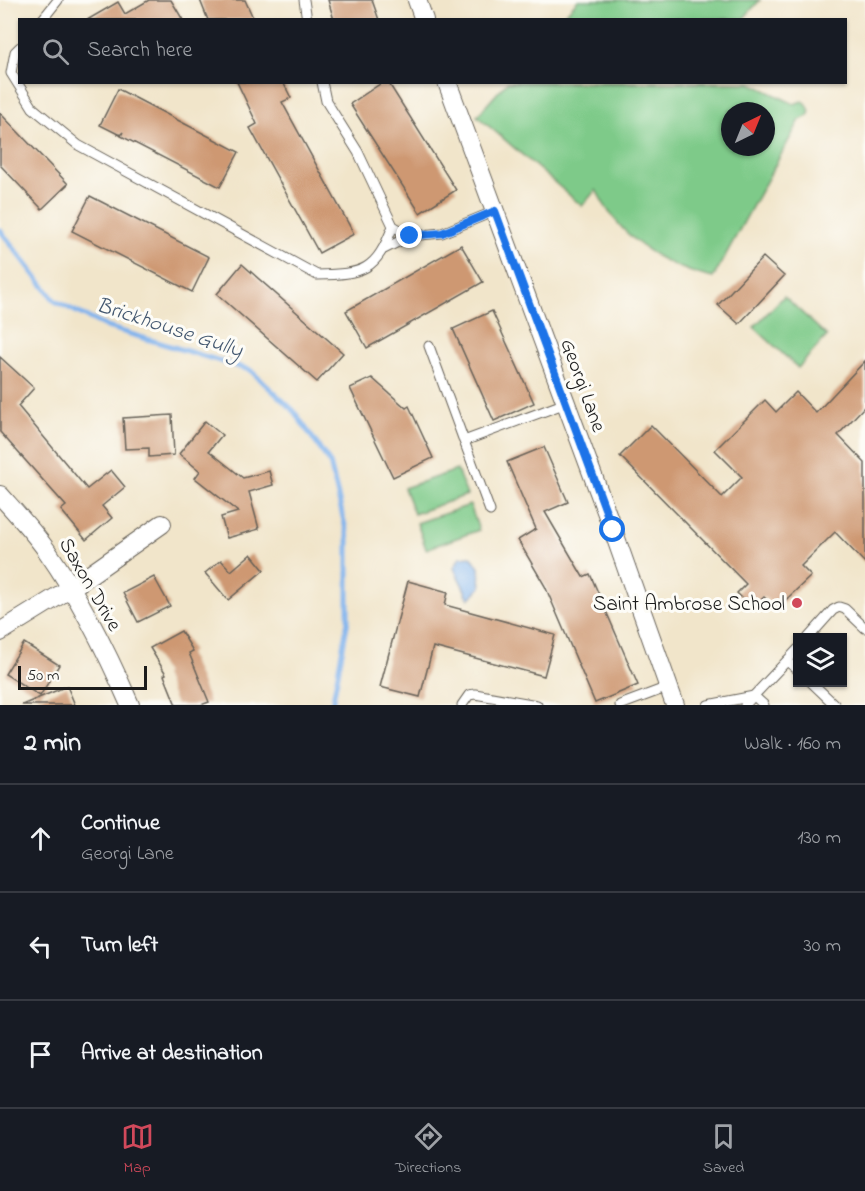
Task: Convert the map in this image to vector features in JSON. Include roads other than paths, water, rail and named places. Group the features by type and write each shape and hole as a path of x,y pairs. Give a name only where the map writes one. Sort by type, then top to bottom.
{"street":[{"path":"417,0 423,18"},
{"name":"Georgi Lane","path":"448,84 613,530 675,705"},
{"name":"Saxon Drive","path":"0,495 46,550 71,588 130,705"},
{"path":"0,633 71,588 162,524"}],"lane":[{"path":"44,18 58,0"},
{"path":"304,0 307,18"},
{"path":"18,49 15,52 11,73 33,108 78,145 317,275 354,273 375,261 384,249 393,226"},
{"path":"322,84 326,101 357,152 393,226 410,236"},
{"path":"384,249 410,236 442,233 495,211"},
{"path":"429,346 490,511"},
{"path":"464,441 566,403"},
{"path":"812,633 833,610 839,607 865,628"},
{"path":"745,705 793,654"},
{"path":"787,661 793,666"},
{"path":"620,705 668,687"},
{"path":"816,687 835,705"},
{"path":"462,705 469,695 475,694 537,705"},
{"path":"708,705 754,696"},
{"path":"754,696 764,705"}],"water":[{"path":"471,556 479,567 481,587 469,599 454,568 460,557"}],"waterway":[{"name":"Brickhouse Gully","path":"0,230 55,301 107,327 250,370 293,410 330,463 348,538 348,620 332,705"}],"place":[{"name":"Saint Ambrose School","path":"797,603"}]}
